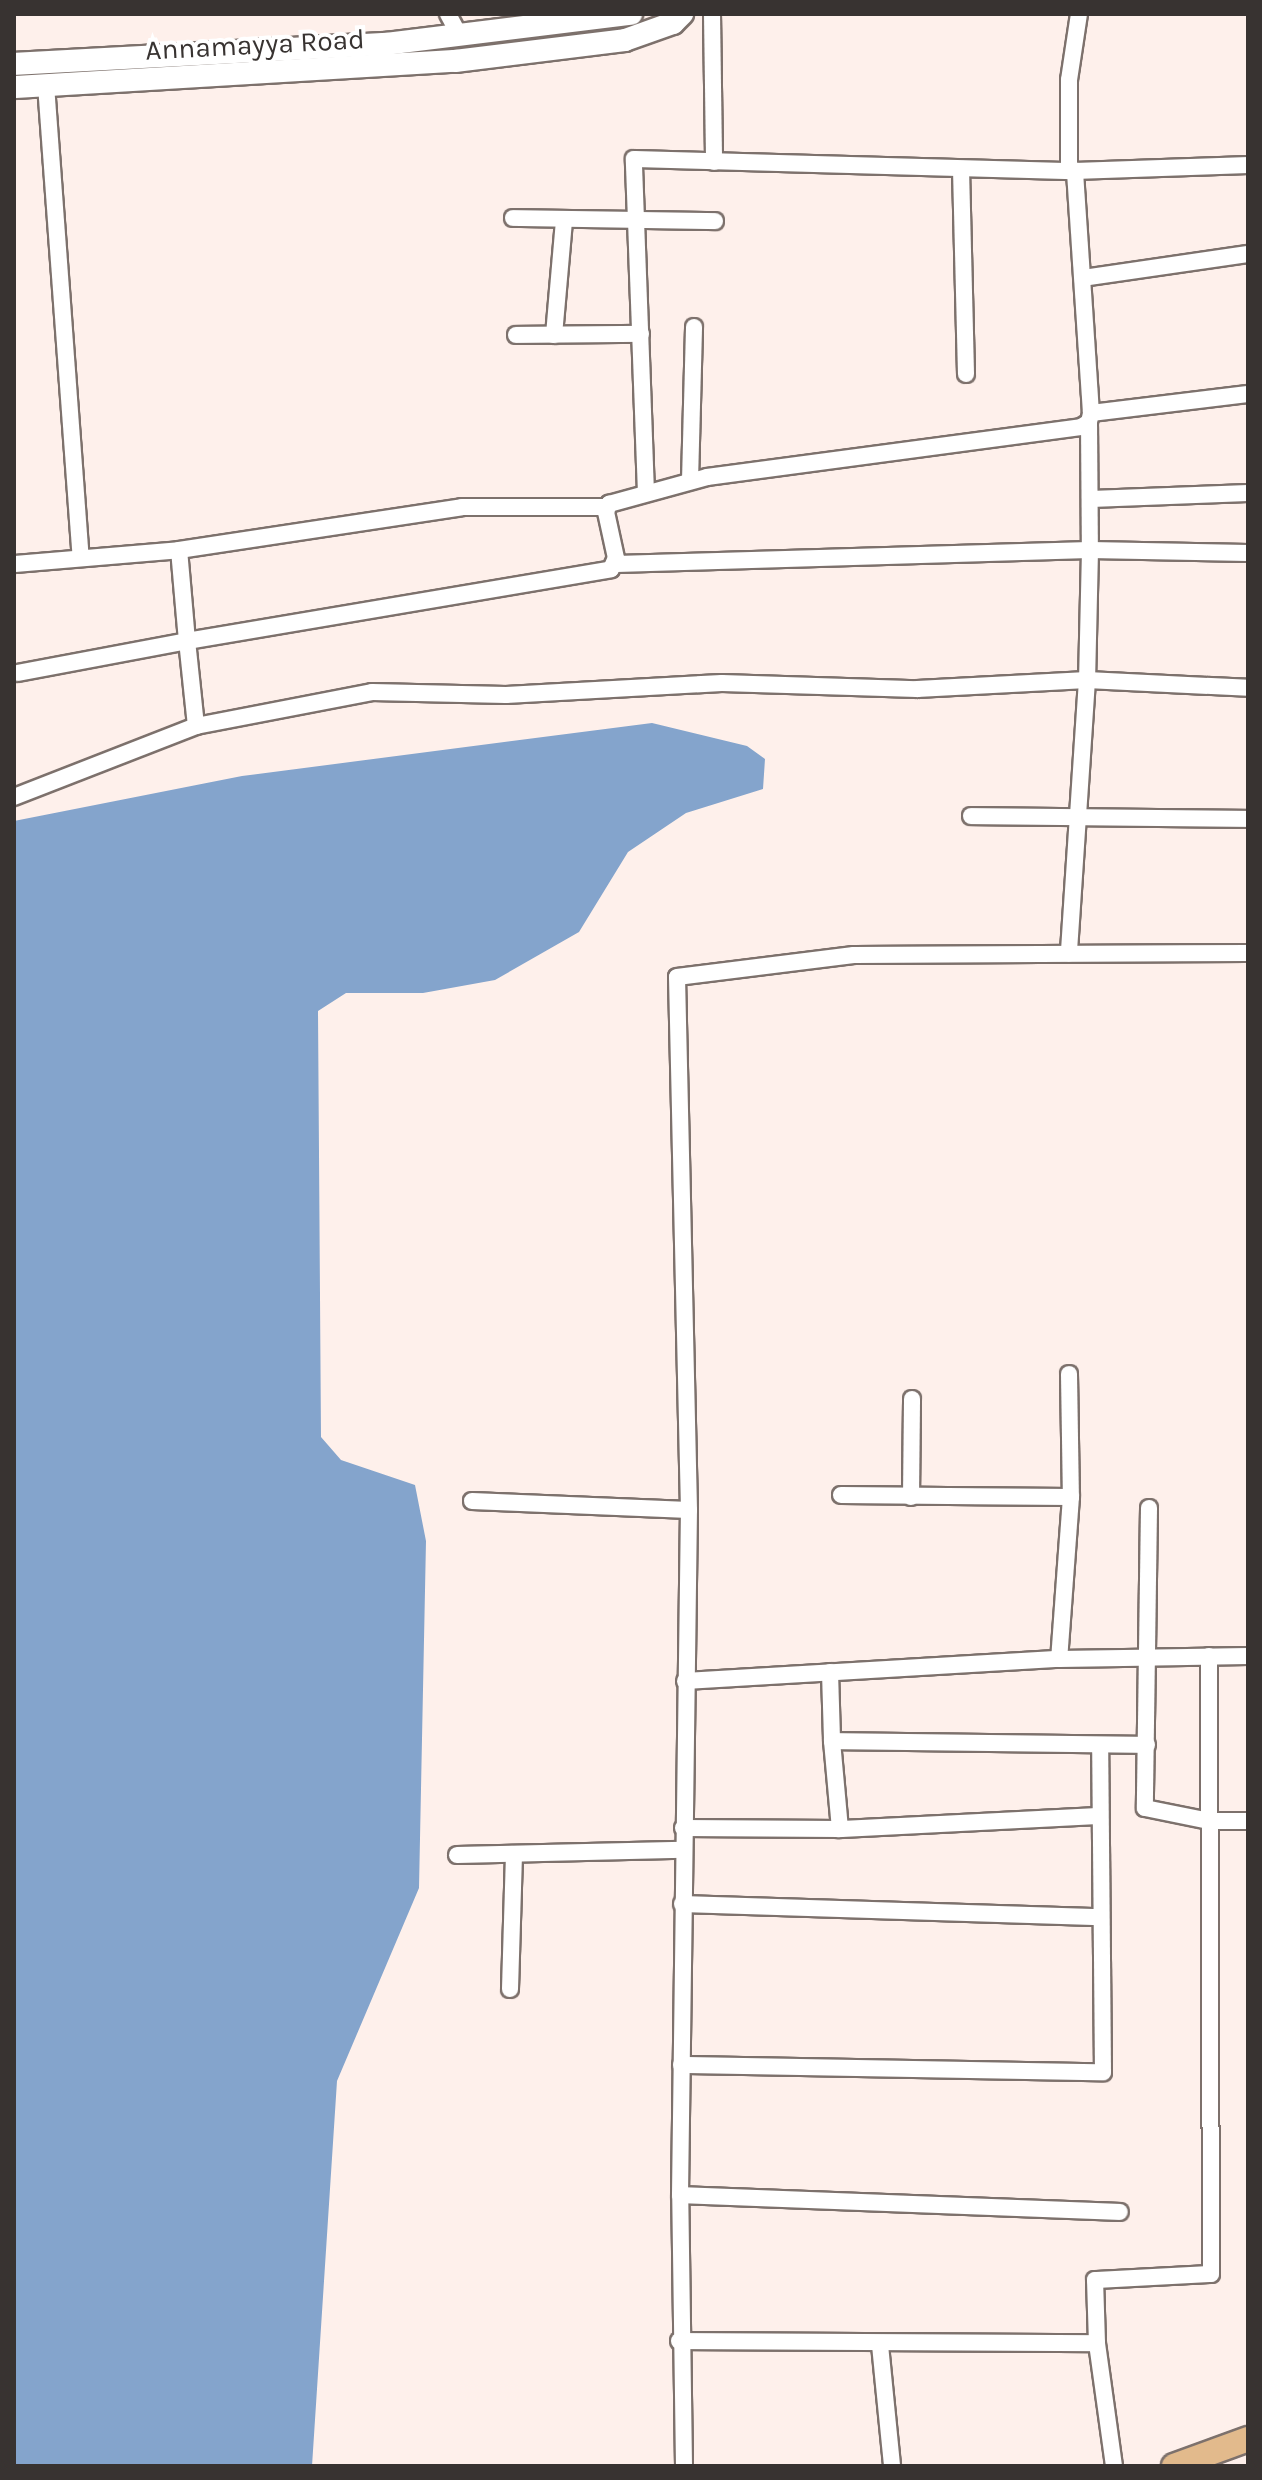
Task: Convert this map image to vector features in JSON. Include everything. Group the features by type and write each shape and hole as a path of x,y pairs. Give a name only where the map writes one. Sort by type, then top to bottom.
{"main road":[{"path":"1174,2466 1248,2439"}],"street":[{"name":"Annamayya Road","path":"14,64 385,44 453,24 631,14"},
{"name":"Annamayya Road","path":"14,87 455,61 625,40 673,23 682,14"},
{"path":"712,14 714,162"},
{"path":"1069,953 1087,680 1091,499 1083,278 1072,171 1069,80 1079,14"},
{"path":"46,85 81,558"},
{"path":"646,493 634,159 1072,171 1248,165"},
{"path":"961,169 966,374"},
{"path":"513,218 637,223 715,221"},
{"path":"554,335 564,220"},
{"path":"1083,278 1248,254"},
{"path":"690,481 694,327"},
{"path":"516,335 641,334"},
{"path":"14,564 179,550 462,507 607,507 690,481 1248,394"},
{"path":"1091,499 1248,493"},
{"path":"607,507 616,564"},
{"path":"179,550 196,726"},
{"path":"18,673 187,641 457,598 611,569 616,564 1090,550 1248,553"},
{"path":"14,797 196,726 372,692 506,695 722,683 917,689 1087,680 1248,688"},
{"path":"971,816 1248,819"},
{"path":"684,2466 679,2341 689,1510 677,977 854,955 1248,953"},
{"path":"1059,1659 1071,1497 1069,1374"},
{"path":"911,1497 912,1399"},
{"path":"841,1495 1071,1497"},
{"path":"472,1501 689,1510"},
{"path":"1149,1508 1145,1808 1209,1821 1248,1821"},
{"path":"1114,2466 1097,2343 1095,2280 1211,2274 1209,1656"},
{"path":"685,1681 1059,1659 1248,1656"},
{"path":"830,1672 840,1829"},
{"path":"832,1741 1100,1747 1147,1745"},
{"path":"681,2065 1103,2072 1100,1747"},
{"path":"683,1828 840,1829 1100,1816"},
{"path":"457,1855 683,1850"},
{"path":"510,1989 514,1854"},
{"path":"682,1904 1101,1917"},
{"path":"680,2195 1120,2212"},
{"path":"679,2341 880,2345 1097,2343"},
{"path":"880,2345 892,2466"}],"water":[{"path":"652,723 747,746 765,759 763,789 686,813 628,852 579,932 495,980 423,993 346,993 318,1011 321,1437 341,1460 415,1485 426,1541 419,1888 337,2081 312,2466 14,2466 14,821 242,776"}]}
